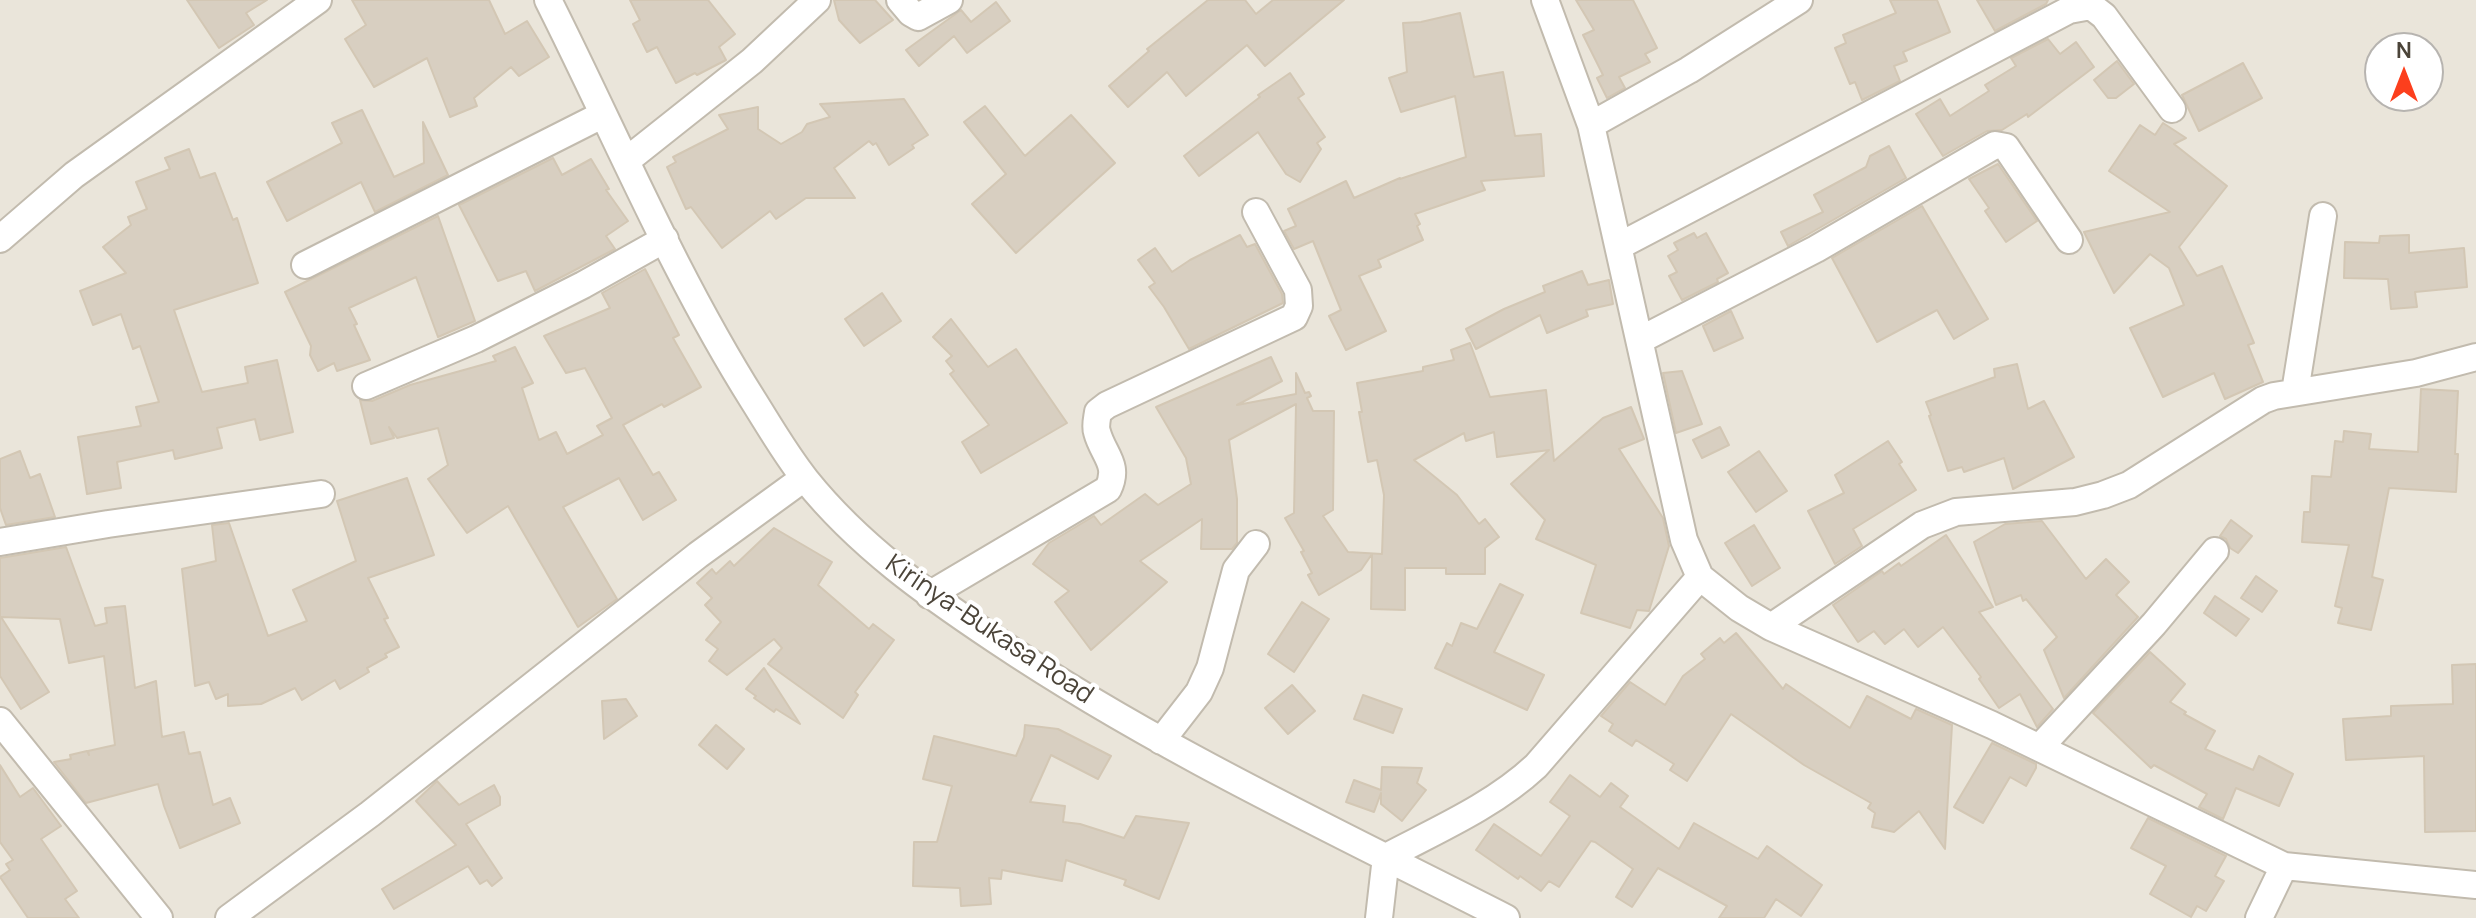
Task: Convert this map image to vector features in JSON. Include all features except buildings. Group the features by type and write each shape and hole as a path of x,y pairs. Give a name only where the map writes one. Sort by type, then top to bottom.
{"street":[{"path":"0,239 74,175 318,0"},
{"name":"Kirinya-Bukasa Road","path":"548,0 689,289 731,364 804,478 836,515 929,595 1067,687 1161,741 1506,918"},
{"path":"626,161 752,61 817,0"},
{"path":"900,0 918,17 949,0"},
{"path":"1545,0 1591,125 1684,540 1700,577 1739,608 1771,627 2040,747 2284,866 2476,885"},
{"path":"1591,125 1689,70 1799,0"},
{"path":"1619,246 2069,10 2091,6 2104,16 2172,109"},
{"path":"305,265 602,115"},
{"path":"1640,340 1816,249 1995,145 2006,147 2069,240"},
{"path":"929,595 1108,489 1113,478 1112,466 1097,432 1098,412 1107,405 1294,317 1299,306 1298,290 1256,212"},
{"path":"2295,392 2323,216"},
{"path":"366,386 476,339 665,239"},
{"path":"1771,627 1922,525 1956,512 2075,502 2103,495 2129,485 2251,405 2274,396 2416,373 2476,357"},
{"path":"229,918 370,814 698,555 804,478"},
{"path":"0,542 321,494"},
{"path":"1161,741 1199,692 1210,668 1236,570 1256,544"},
{"path":"2040,747 2154,624 2215,551"},
{"path":"1379,918 1386,857 1517,784 1700,577"},
{"path":"1,724 159,918"},
{"path":"2259,918 2284,866"}],"shaded area":[{"path":"0,0 2476,0 2476,918 0,918"}]}
